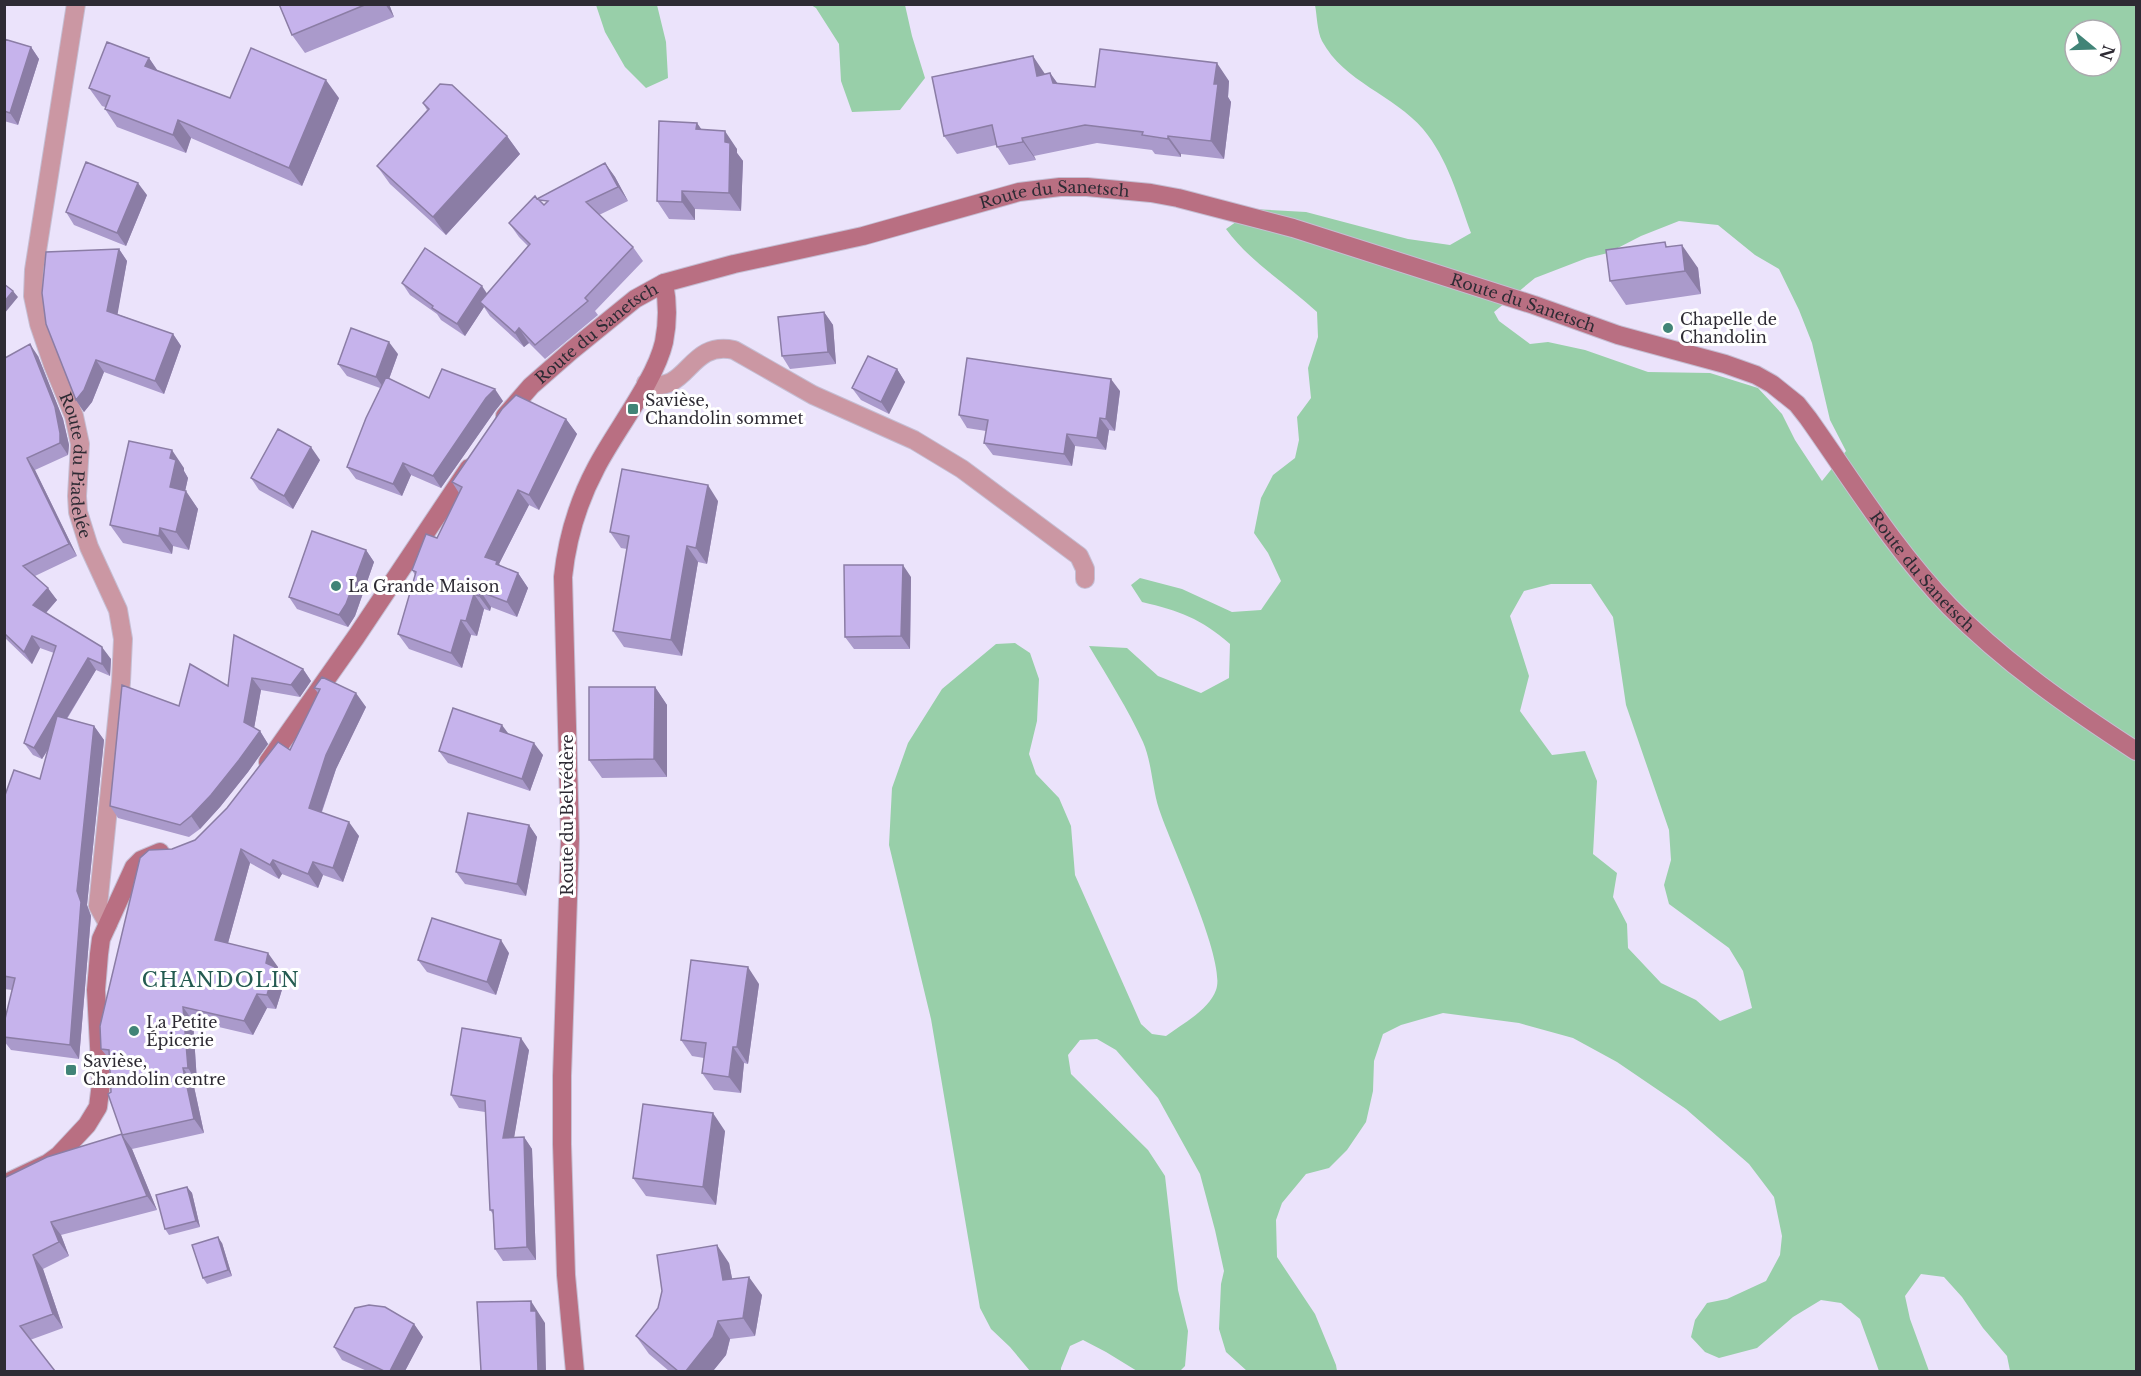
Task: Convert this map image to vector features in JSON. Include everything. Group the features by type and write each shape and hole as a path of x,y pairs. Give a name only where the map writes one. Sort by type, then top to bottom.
{"street":[{"name":"Route du Piadelée","path":"76,4 34,270 33,296 39,324 53,365 74,416 80,444 78,512 89,547 118,610 123,639 121,682 98,906 108,924"},
{"name":"Route du Sanetsch","path":"497,426 550,368 635,299 664,283 734,264 863,236 1019,192 1060,187 1094,187 1178,198 1293,228 1618,334 1725,364 1756,375 1772,384 1797,404 1876,518 1926,580 1957,613 2073,710 2136,751"},
{"name":"Route du Belvédère","path":"575,1371 566,1275 562,1144 561,1076 570,839 563,577 565,554 572,525 585,490 596,466 646,383 663,344 668,311 664,283"},
{"path":"646,383 654,385 671,383 705,352 721,347 734,350 813,395 914,440 962,469 1079,556 1085,568 1085,579"},
{"path":"256,778 356,637 479,452"},
{"path":"4,1184 48,1163 59,1155 87,1125 98,1107 101,1083 96,990 97,966 102,939 129,875 141,860 158,852 176,852"}],"green space":[{"path":"596,5 657,5 666,42 668,78 646,88 625,67 605,32"},
{"path":"811,5 905,5 925,78 900,110 852,112 841,81 839,44 816,8"},
{"path":"1315,5 2136,5 2136,1371 2010,1371 2007,1356 1944,1277 1921,1274 1905,1296 1910,1319 1929,1371 1879,1371 1860,1319 1841,1303 1821,1300 1793,1317 1757,1348 1719,1358 1705,1352 1691,1337 1695,1320 1707,1303 1727,1299 1766,1281 1780,1255 1782,1236 1774,1197 1749,1164 1686,1109 1617,1062 1573,1038 1519,1023 1443,1013 1401,1025 1383,1034 1374,1061 1373,1091 1366,1122 1347,1150 1329,1168 1306,1174 1282,1203 1276,1220 1277,1257 1315,1314 1337,1371 1247,1371 1226,1352 1219,1329 1221,1284 1224,1271 1200,1174 1158,1098 1116,1050 1097,1039 1080,1040 1068,1055 1071,1074 1148,1150 1165,1176 1178,1290 1188,1331 1185,1366 1180,1371 1137,1371 1083,1340 1070,1346 1061,1371 1030,1371 991,1329 980,1308 931,1019 889,845 892,788 908,743 942,689 996,644 1015,643 1030,653 1039,679 1037,721 1029,754 1036,774 1059,798 1071,826 1075,875 1141,1024 1152,1034 1166,1036 1194,1016 1212,997 1216,990 1217,976 1213,955 1206,929 1159,809 1146,750 1124,706 1089,646 1127,648 1158,676 1201,693 1229,678 1230,644 1209,628 1189,617 1142,602 1131,585 1140,578 1182,589 1232,612 1261,610 1281,581 1268,553 1254,533 1261,498 1273,475 1295,458 1299,440 1297,417 1311,398 1308,368 1318,337 1317,312 1246,252 1226,229 1254,209 1306,212 1408,239 1450,245 1471,233 1452,179 1432,141 1411,117 1343,67 1322,41","holes":["1679,221 1718,225 1755,255 1779,269 1812,343 1830,420 1846,451 1822,481 1795,440 1782,414 1758,388 1710,373 1648,372 1585,350 1548,342 1530,344 1499,321 1494,312 1535,278 1587,258 1608,253 1641,236","1551,584 1591,584 1613,617 1626,705 1669,830 1671,860 1664,885 1669,904 1729,948 1743,971 1752,1008 1720,1021 1696,1000 1661,983 1628,948 1627,924 1613,897 1617,873 1593,854 1597,781 1585,751 1552,755 1520,711 1529,676 1510,616 1524,591"]}],"building":[{"path":"279,4 367,4 292,35"},
{"path":"4,39 31,47 10,113 4,111"},
{"path":"107,42 149,58 145,66 230,98 251,48 326,80 289,168 178,120 173,135 105,109 110,96 89,88"},
{"path":"1100,49 1217,63 1214,84 1218,84 1211,141 1168,136 1168,139 1142,135 1143,132 1085,125 1022,138 1023,142 997,147 992,125 944,136 932,77 1033,56 1037,76 1050,73 1053,83 1095,87"},
{"path":"440,84 452,85 507,136 433,217 377,166 429,109 423,103"},
{"path":"659,121 697,123 696,129 725,131 725,142 730,143 729,193 682,191 682,202 657,201"},
{"path":"86,162 138,183 117,233 66,212"},
{"path":"605,163 618,187 586,202 633,247 585,298 588,301 535,345 519,328 515,333 480,302 530,244 509,223 535,196 537,199"},
{"path":"1665,242 1666,247 1682,245 1685,271 1610,281 1606,250"},
{"path":"425,248 482,286 457,324 432,308 433,306 402,283"},
{"path":"119,249 107,311 173,334 155,381 96,360 84,390 76,400 46,324 42,293 46,252"},
{"path":"4,284 13,291 4,302"},
{"path":"824,312 828,352 782,356 778,317"},
{"path":"351,328 389,342 376,377 338,364"},
{"path":"30,344 55,407 60,443 27,458 69,544 23,566 48,588 33,605 102,647 102,664 88,658 34,748 24,743 56,646 32,636 24,652 4,633 4,357"},
{"path":"868,356 897,369 881,402 852,388"},
{"path":"967,358 1111,379 1106,419 1100,418 1097,438 1067,434 1064,454 984,443 988,420 959,415"},
{"path":"442,369 495,389 486,398 433,476 403,463 393,484 347,467 366,418 386,377 429,398"},
{"path":"516,395 566,419 529,495 518,490 485,557 518,573 507,602 481,592 479,596 474,594 466,621 461,620 451,653 398,634 416,572 412,570 426,534 437,538 462,487 452,482 502,409"},
{"path":"278,429 311,447 284,496 251,478"},
{"path":"129,441 172,450 170,458 176,460 170,487 186,491 176,532 160,528 159,536 110,525"},
{"path":"622,469 708,485 696,548 687,546 671,640 613,631 629,536 610,532"},
{"name":"La Grande Maison","path":"312,531 366,550 346,604 339,615 289,597"},
{"path":"844,565 903,565 901,636 845,637"},
{"path":"234,635 303,669 291,685 252,678 244,722 260,731 239,760 211,795 180,825 110,806 122,685 179,706 190,664 228,686"},
{"path":"322,677 356,693 326,755 309,808 349,822 333,868 313,862 308,874 273,860 270,865 241,849 215,940 268,953 266,963 275,967 267,995 257,994 244,1021 183,1007 188,1068 183,1068 194,1119 122,1135 147,1196 51,1222 59,1242 33,1255 53,1314 20,1326 55,1371 4,1371 4,1178 47,1157 122,1134 108,1094 111,1092 109,1050 101,1049 100,1026 140,858 149,850 172,849 195,840 227,808 278,742 290,750 320,689 314,688"},
{"path":"589,687 655,687 654,759 589,760"},
{"path":"453,708 502,725 500,731 534,743 522,779 439,751"},
{"path":"57,716 94,726 77,891 81,902 70,1045 4,1037 4,1023 15,978 4,976 4,798 14,770 40,779"},
{"path":"468,813 529,825 517,884 456,872"},
{"path":"432,918 501,940 487,982 418,960"},
{"path":"691,960 748,967 737,1047 733,1047 729,1077 702,1073 706,1043 681,1040"},
{"path":"462,1028 521,1038 503,1138 524,1137 527,1247 495,1249 493,1210 490,1210 485,1101 451,1095"},
{"path":"643,1104 713,1113 703,1187 633,1178"},
{"path":"187,1187 196,1221 165,1229 156,1195"},
{"path":"218,1237 228,1270 203,1278 192,1245"},
{"path":"717,1245 723,1280 749,1277 743,1318 718,1321 713,1337 686,1371 678,1371 636,1336 658,1308 662,1291 657,1255"},
{"path":"531,1301 531,1311 536,1311 538,1371 481,1371 477,1302"},
{"path":"369,1305 385,1307 414,1324 390,1371 384,1371 334,1347 355,1308"}],"place":[{"name":"Chapelle de Chandolin","path":"1668,328"},
{"name":"Savièse, Chandolin sommet","path":"633,409"},
{"name":"La Grande Maison","path":"336,586"},
{"name":"La Petite Épicerie","path":"134,1031"},
{"name":"Savièse, Chandolin centre","path":"71,1070"}],"district":[{"name":"CHANDOLIN","path":"221,980"}]}
